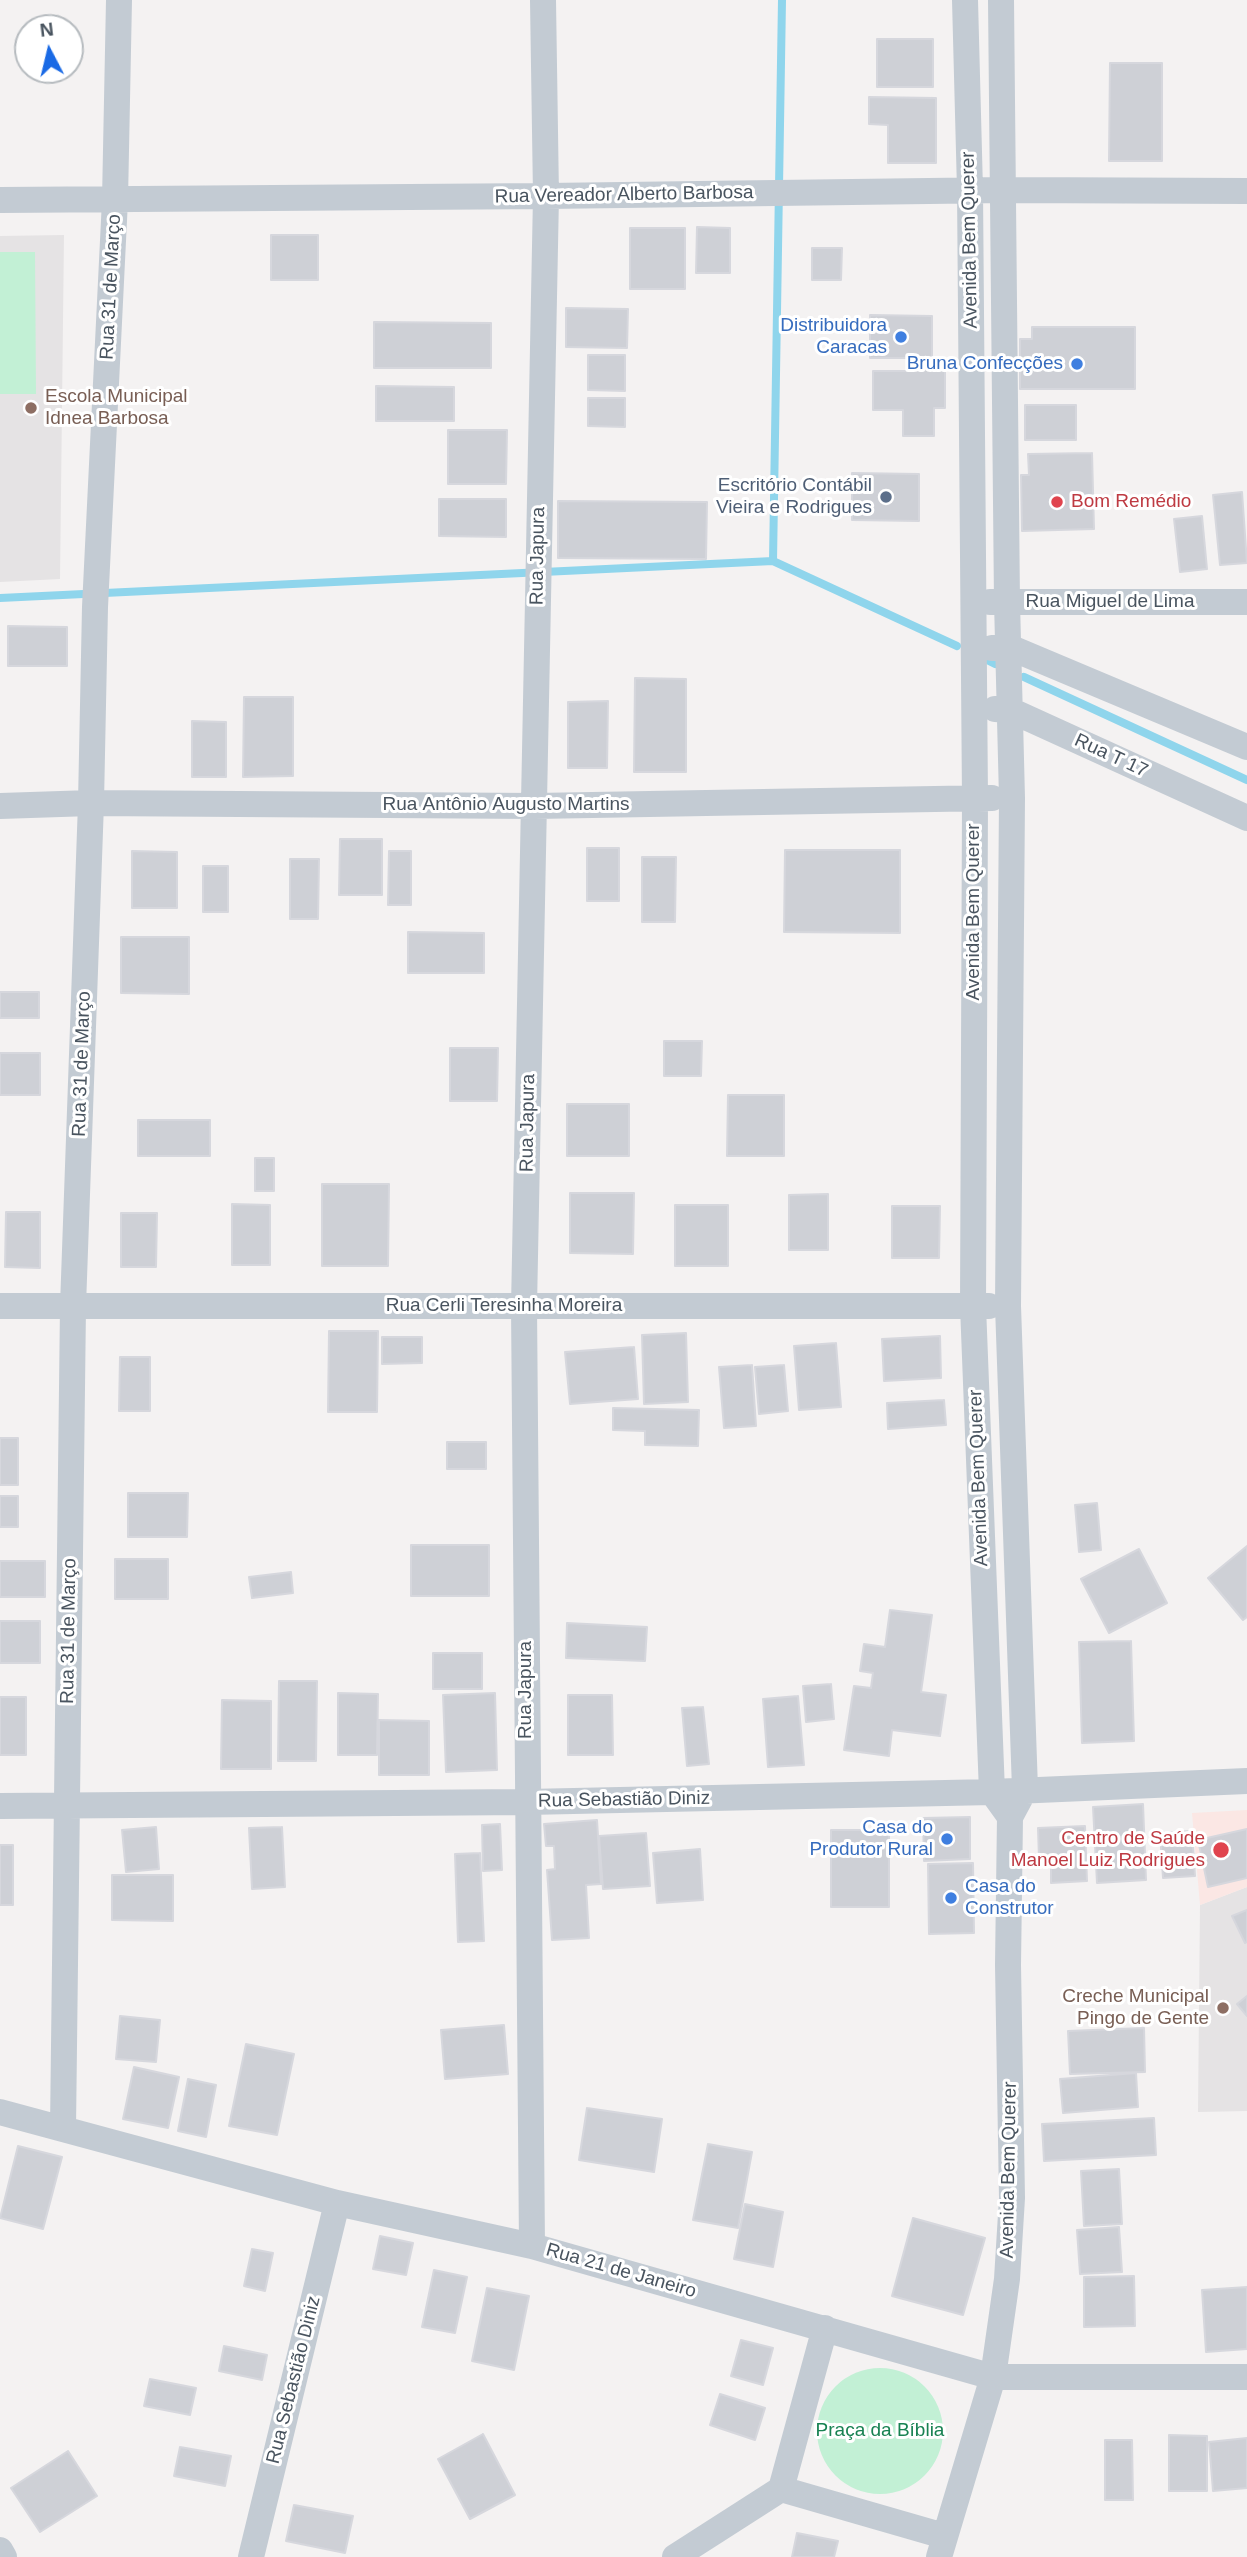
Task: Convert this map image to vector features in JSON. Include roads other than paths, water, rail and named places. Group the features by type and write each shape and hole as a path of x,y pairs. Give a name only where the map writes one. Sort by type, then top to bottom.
{"street":[{"name":"Rua 31 de Março","path":"63,2128 73,1306 96,594 115,200 119,0"},
{"name":"Rua Japura","path":"532,2246 524,1306 546,196 543,0"},
{"name":"Avenida Bem Querer","path":"965,0 970,190 972,709 975,798 972,1306 992,1792"},
{"name":"Avenida Bem Querer","path":"942,2547 993,2377 1007,2279 1012,2198 1008,1965 1010,1817 1025,1789 1008,1306 1012,798 1007,602 1005,190 1001,0"},
{"name":"Rua Vereador Alberto Barbosa","path":"0,200 970,190 1247,191"},
{"name":"Rua Miguel de Lima","path":"972,601 1247,602"},
{"path":"972,649 1009,648 1247,747"},
{"name":"Rua T 17","path":"972,709 1010,710 1247,818"},
{"name":"Rua Antônio Augusto Martins","path":"0,806 91,803 535,806 1012,798"},
{"name":"Rua Cerli Teresinha Moreira","path":"0,1306 1008,1306"},
{"name":"Rua Sebastião Diniz","path":"0,1806 527,1802 992,1792 1247,1781"},
{"path":"992,1792 1010,1817"},
{"name":"Rua 21 de Janeiro","path":"0,2112 337,2203 532,2246 993,2377 1247,2377"},
{"name":"Rua Sebastião Diniz","path":"251,2557 337,2203"},
{"path":"675,2557 781,2489 825,2328"},
{"path":"781,2489 942,2547"},
{"path":"0,2550 4,2557"}],"waterway":[{"path":"773,561 782,0"},
{"path":"0,598 773,561 957,646"},
{"path":"987,660 995,664"},
{"path":"1024,677 1247,780"}],"place":[{"name":"Distribuidora Caracas","path":"901,337"},
{"name":"Bruna Confecções","path":"1077,364"},
{"name":"Escola Municipal Idnea Barbosa","path":"31,408"},
{"name":"Escritório Contábil Vieira e Rodrigues","path":"886,497"},
{"name":"Bom Remédio","path":"1057,502"},
{"name":"Casa do Produtor Rural","path":"947,1839"},
{"name":"Centro de Saúde Manoel Luiz Rodrigues","path":"1221,1850"},
{"name":"Casa do Construtor","path":"951,1898"},
{"name":"Creche Municipal Pingo de Gente","path":"1223,2008"}],"park label":[{"name":"Praça da Bíblia","path":"880,2431"}]}
